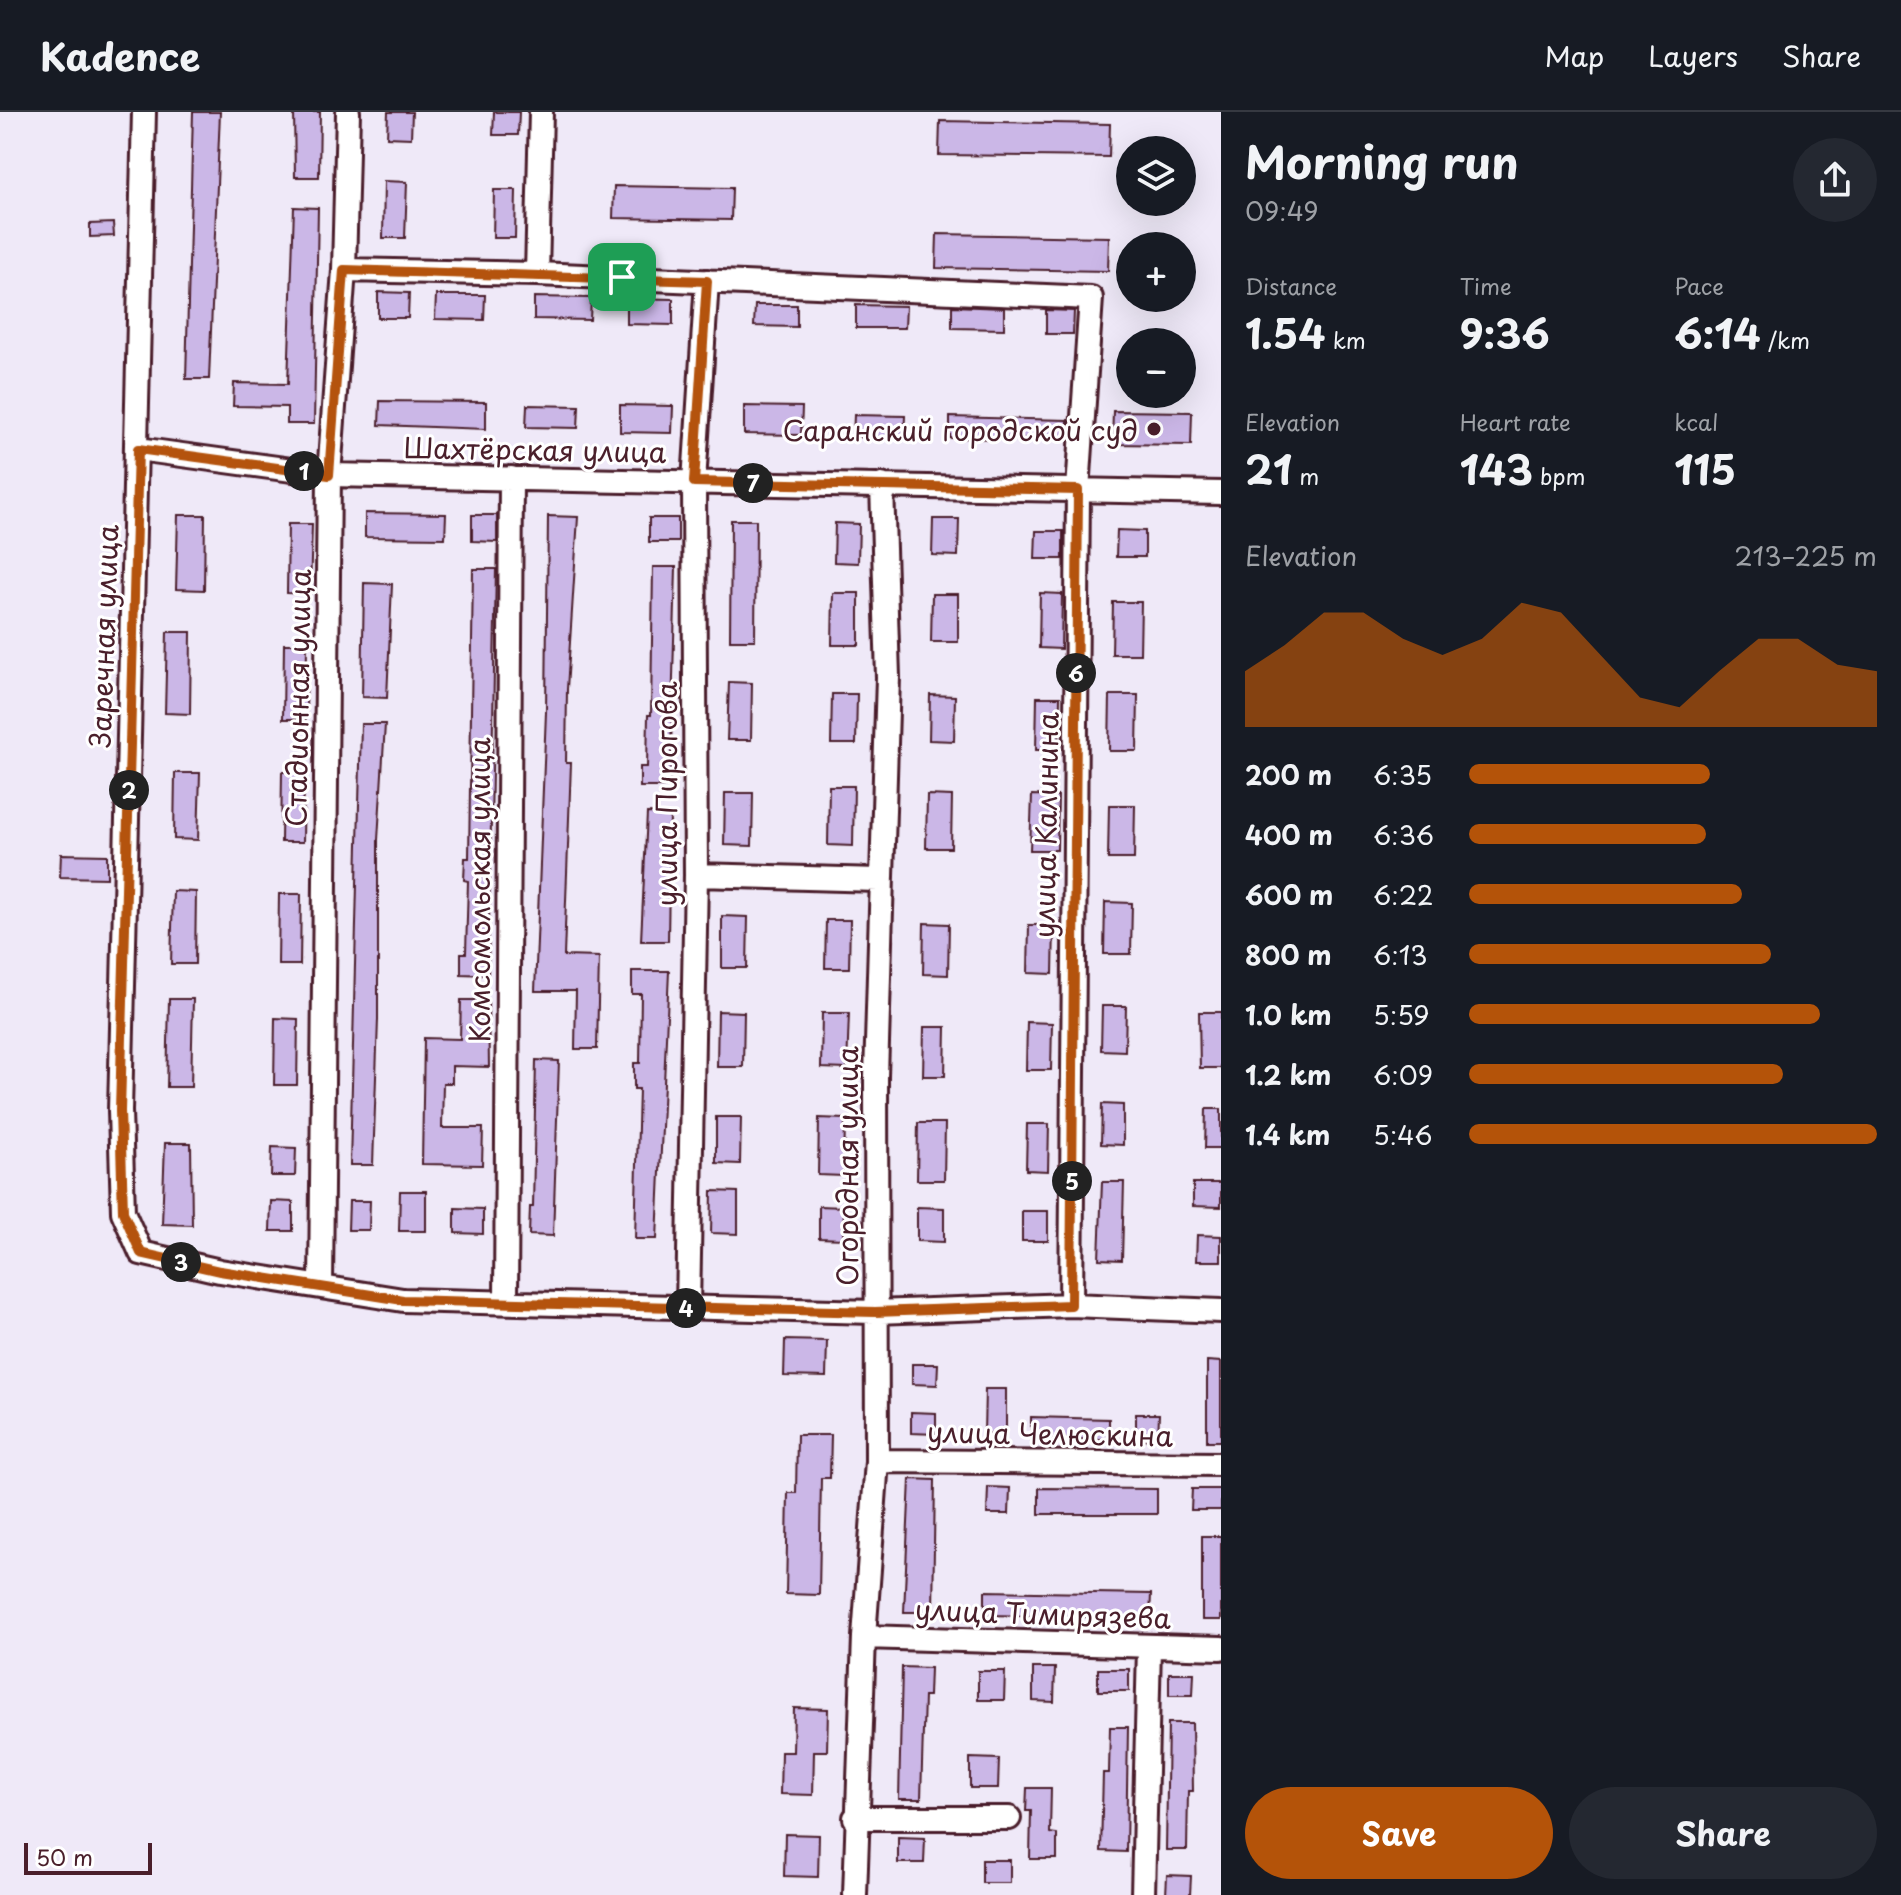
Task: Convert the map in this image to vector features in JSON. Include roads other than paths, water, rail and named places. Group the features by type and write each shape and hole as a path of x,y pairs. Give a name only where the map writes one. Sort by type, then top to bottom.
{"street":[{"name":"Заречная улица","path":"144,112 120,1111 123,1212 141,1253 220,1271 321,1286"},
{"name":"Стадионная улица","path":"321,1286 329,475 344,270 348,112"},
{"path":"537,274 541,112"},
{"path":"344,270 707,281"},
{"name":"улица Калинина","path":"707,281 1091,298 1078,490 1071,1305"},
{"name":"улица Пирогова","path":"688,1308 696,875 694,482 707,281"},
{"name":"Шахтёрская улица","path":"138,449 329,475 1221,493"},
{"name":"Комсомольская улица","path":"506,1301 511,478"},
{"name":"Огородная улица","path":"855,1895 855,1818 864,1637 877,1461 875,1312 879,880 888,677 882,485"},
{"path":"696,875 879,880"},
{"path":"321,1286 403,1300 688,1308 875,1312 1071,1305 1221,1311"},
{"name":"улица Челюскина","path":"877,1461 1221,1464"},
{"name":"улица Тимирязева","path":"864,1637 1221,1648"},
{"path":"1143,1895 1149,1647"},
{"path":"855,1818 1009,1818"}],"place":[{"name":"Саранский городской суд","path":"1154,429"}]}
